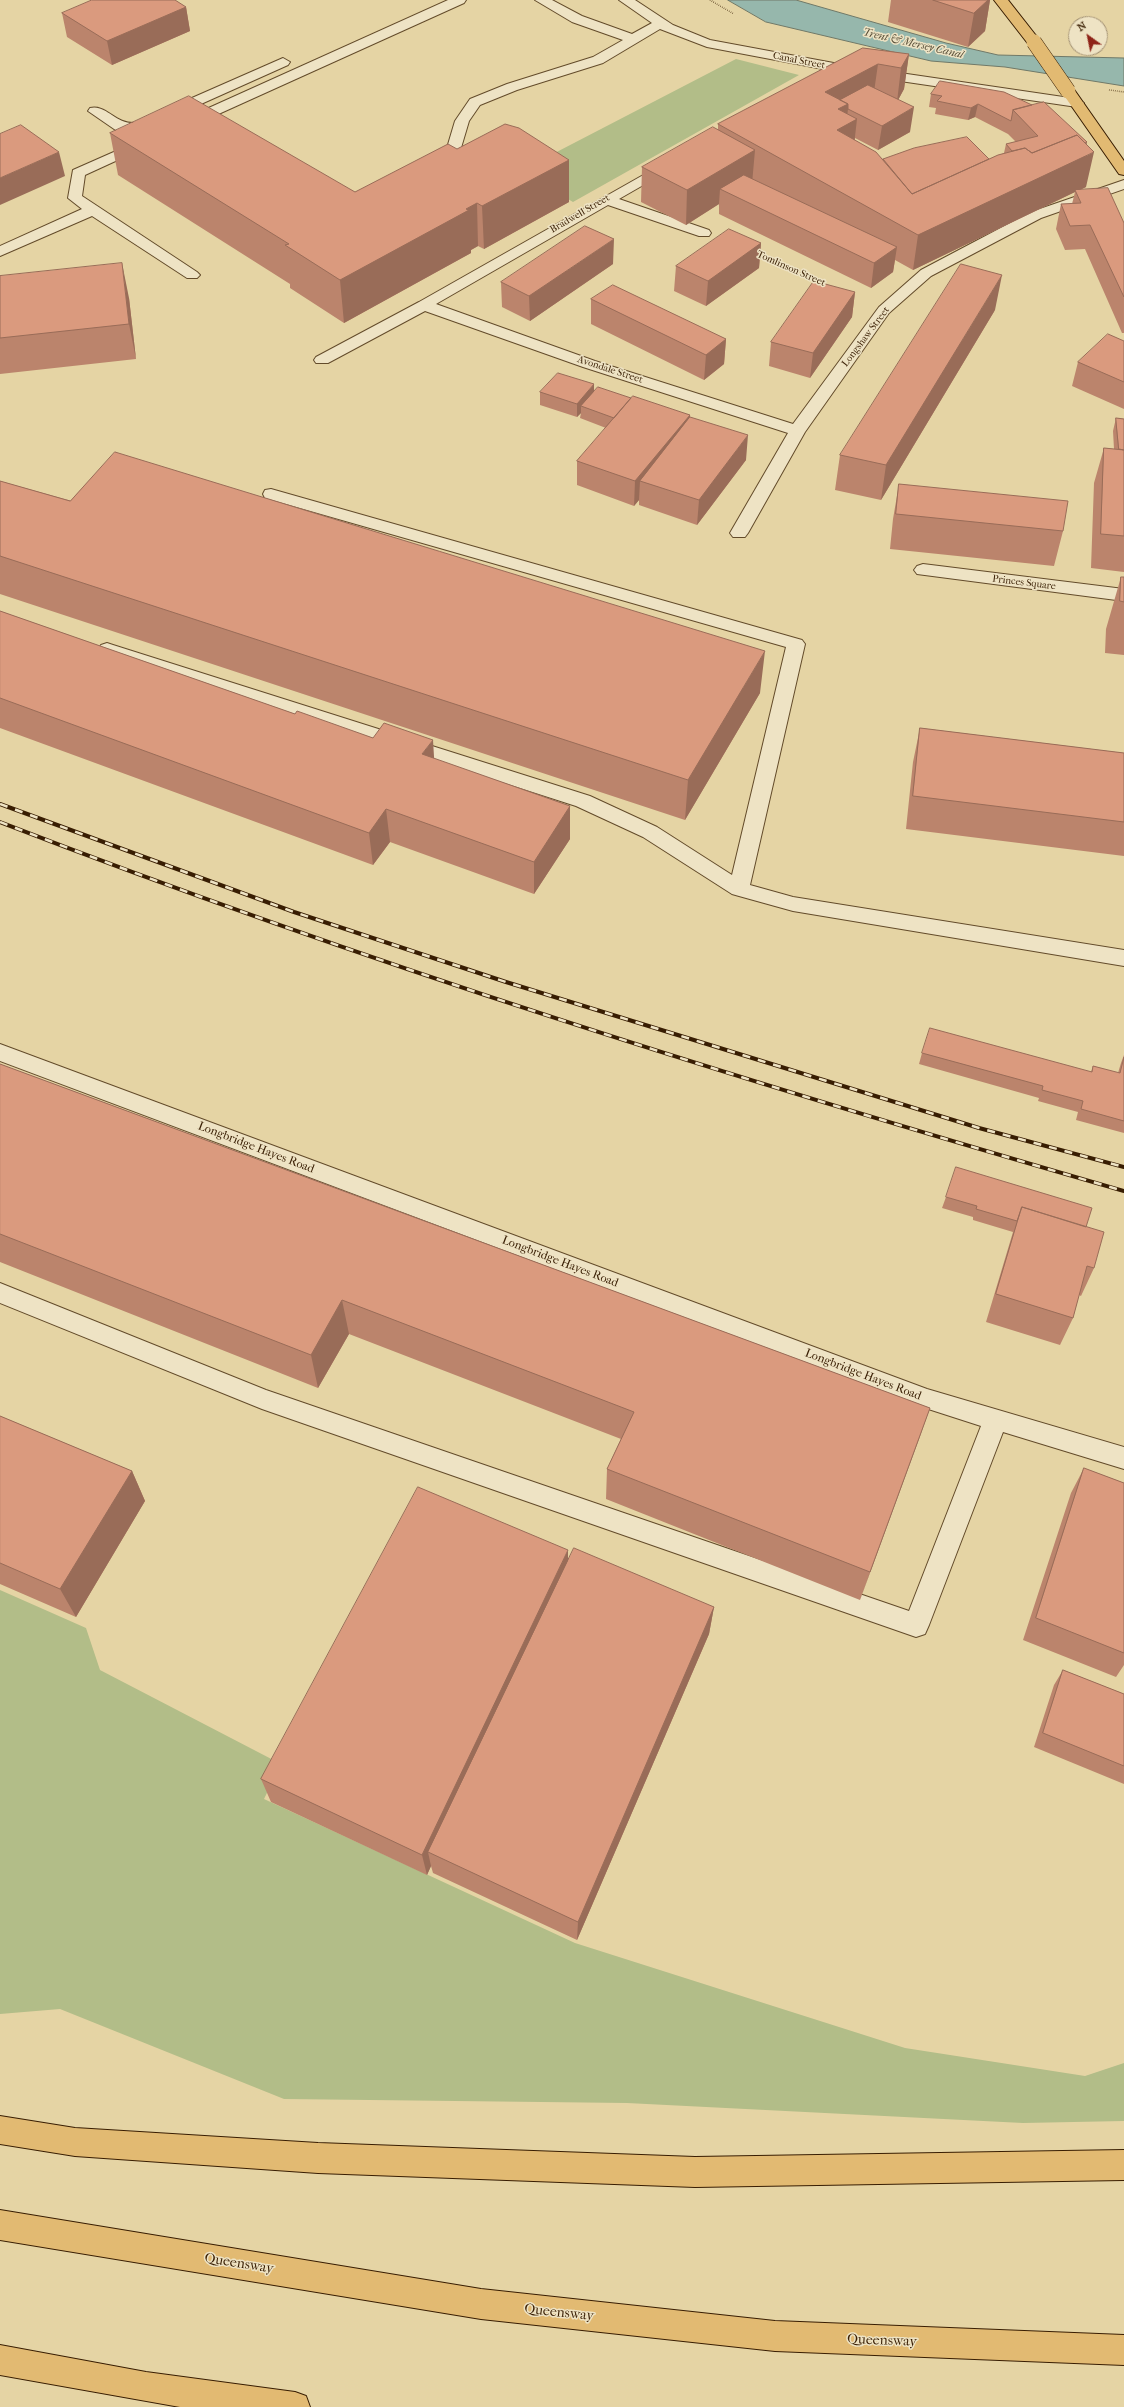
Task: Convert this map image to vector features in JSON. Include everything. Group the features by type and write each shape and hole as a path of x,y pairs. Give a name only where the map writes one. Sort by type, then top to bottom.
{"main road":[{"path":"1001,0 1034,42 1078,103 1124,171"},
{"path":"0,2130 74,2142 318,2158 695,2172 1124,2165"},
{"name":"Queensway","path":"0,2226 497,2306 775,2336 1124,2350"},
{"path":"0,2360 146,2387 295,2407"}],"street":[{"path":"178,127 459,0"},
{"path":"542,0 577,19 633,39"},
{"name":"Canal Street","path":"626,0 661,23 707,43 839,68 1078,103"},
{"path":"450,158 462,122 475,102 512,88 598,60 661,23"},
{"path":"95,111 122,128 138,127 295,57"},
{"path":"818,80 839,68"},
{"path":"156,137 78,173 74,198 192,275"},
{"name":"Bradwell Street","path":"322,360 424,304 681,157"},
{"name":"Longshaw Street","path":"739,533 797,431 884,310 926,273 1036,215 1124,184"},
{"path":"606,200 704,233"},
{"path":"0,252 93,210"},
{"name":"Avondale Street","path":"424,304 589,364 797,431"},
{"path":"271,494 796,644 739,889"},
{"name":"Princes Square","path":"923,570 1124,595"},
{"path":"90,644 583,801 650,832 739,889 793,904 1119,958"},
{"name":"Longbridge Hayes Road","path":"0,1052 927,1399 1124,1458"},
{"path":"0,1293 262,1399 916,1625 996,1419"}],"path":[{"name":"Tomlinson Street","path":"704,233 825,285"}],"green space":[{"path":"736,59 799,75 573,202 520,171"},
{"path":"0,1590 86,1628 100,1670 281,1764 264,1799 575,1943 905,2048 1085,2076 1124,2063 1124,2121 1023,2123 627,2103 284,2099 60,2009 0,2014"}],"water":[{"name":"Trent & Mersey Canal","path":"728,0 796,0 946,43 998,55 1124,58 1124,86 1005,67 931,61 766,22"}],"building":[{"path":"92,0 175,0 186,7 107,41 62,13"},
{"path":"933,0 988,0 974,13"},
{"path":"863,48 909,54 901,68 878,64 825,92 848,104 838,109 857,119 837,130 876,152 912,194 998,155 1025,148 1032,153 1077,135 1094,152 918,235 718,124"},
{"path":"940,81 1004,92 1032,105 1013,110 1011,121 978,104 971,108 937,101 942,96 931,94"},
{"path":"868,85 914,107 882,126 848,109 848,104 840,100"},
{"path":"189,96 355,192 448,144 457,149 505,124 519,128 569,160 482,206 477,203 466,209 469,210 340,280 285,245 289,244 110,133"},
{"path":"1044,102 1087,142 1085,143 1077,135 1032,153 1025,148 1012,151 1006,144 1038,136 1013,110"},
{"path":"21,125 59,152 0,178 0,134"},
{"path":"713,127 755,150 687,190 642,167"},
{"path":"967,137 989,159 912,194 883,159 914,148"},
{"path":"744,175 897,247 874,263 720,189"},
{"path":"1108,188 1124,223 1124,297 1090,225 1070,226 1061,204 1081,203 1075,190"},
{"path":"585,226 614,239 529,296 501,282"},
{"path":"729,229 761,243 708,281 676,266"},
{"path":"122,263 129,324 0,338 0,276"},
{"path":"961,264 1002,275 886,465 840,455"},
{"path":"814,281 855,292 813,353 771,342"},
{"path":"613,285 726,339 706,355 591,299"},
{"path":"1108,334 1124,341 1124,382 1078,362"},
{"path":"558,373 594,384 577,404 540,392"},
{"path":"598,387 631,398 614,418 581,406"},
{"path":"633,396 690,415 635,481 577,461"},
{"path":"690,417 748,435 699,500 640,481"},
{"path":"1116,418 1124,419 1124,450 1119,449"},
{"path":"1104,448 1124,450 1124,536 1101,534"},
{"path":"115,452 765,651 688,780 0,556 0,481 70,501"},
{"path":"899,484 1068,501 1063,531 896,514"},
{"path":"1121,577 1124,577 1124,602 1120,601"},
{"path":"0,611 295,714 297,711 373,738 384,723 433,740 422,754 570,806 534,862 386,809 369,833 0,698"},
{"path":"920,728 1124,753 1124,822 913,796"},
{"path":"930,1028 1092,1072 1093,1066 1120,1073 1124,1057 1124,1121 1081,1109 1083,1101 1042,1090 1043,1086 922,1053"},
{"path":"0,1064 930,1408 870,1572 607,1469 634,1412 342,1300 311,1355 0,1234"},
{"path":"956,1167 1092,1208 1086,1227 1022,1207 1017,1221 976,1209 977,1206 946,1197"},
{"path":"1022,1207 1104,1232 1094,1268 1087,1266 1073,1318 996,1294"},
{"path":"0,1416 132,1471 60,1589 0,1563"},
{"path":"1084,1468 1124,1483 1124,1653 1036,1618"},
{"path":"418,1487 568,1550 422,1855 261,1779"},
{"path":"574,1548 714,1607 578,1922 428,1852"},
{"path":"1063,1670 1124,1694 1124,1766 1043,1733"}],"railway":[{"path":"0,804 294,912 506,982 979,1128 1124,1167"},
{"path":"0,822 138,874 278,924 558,1019 840,1107 1124,1191"}]}
